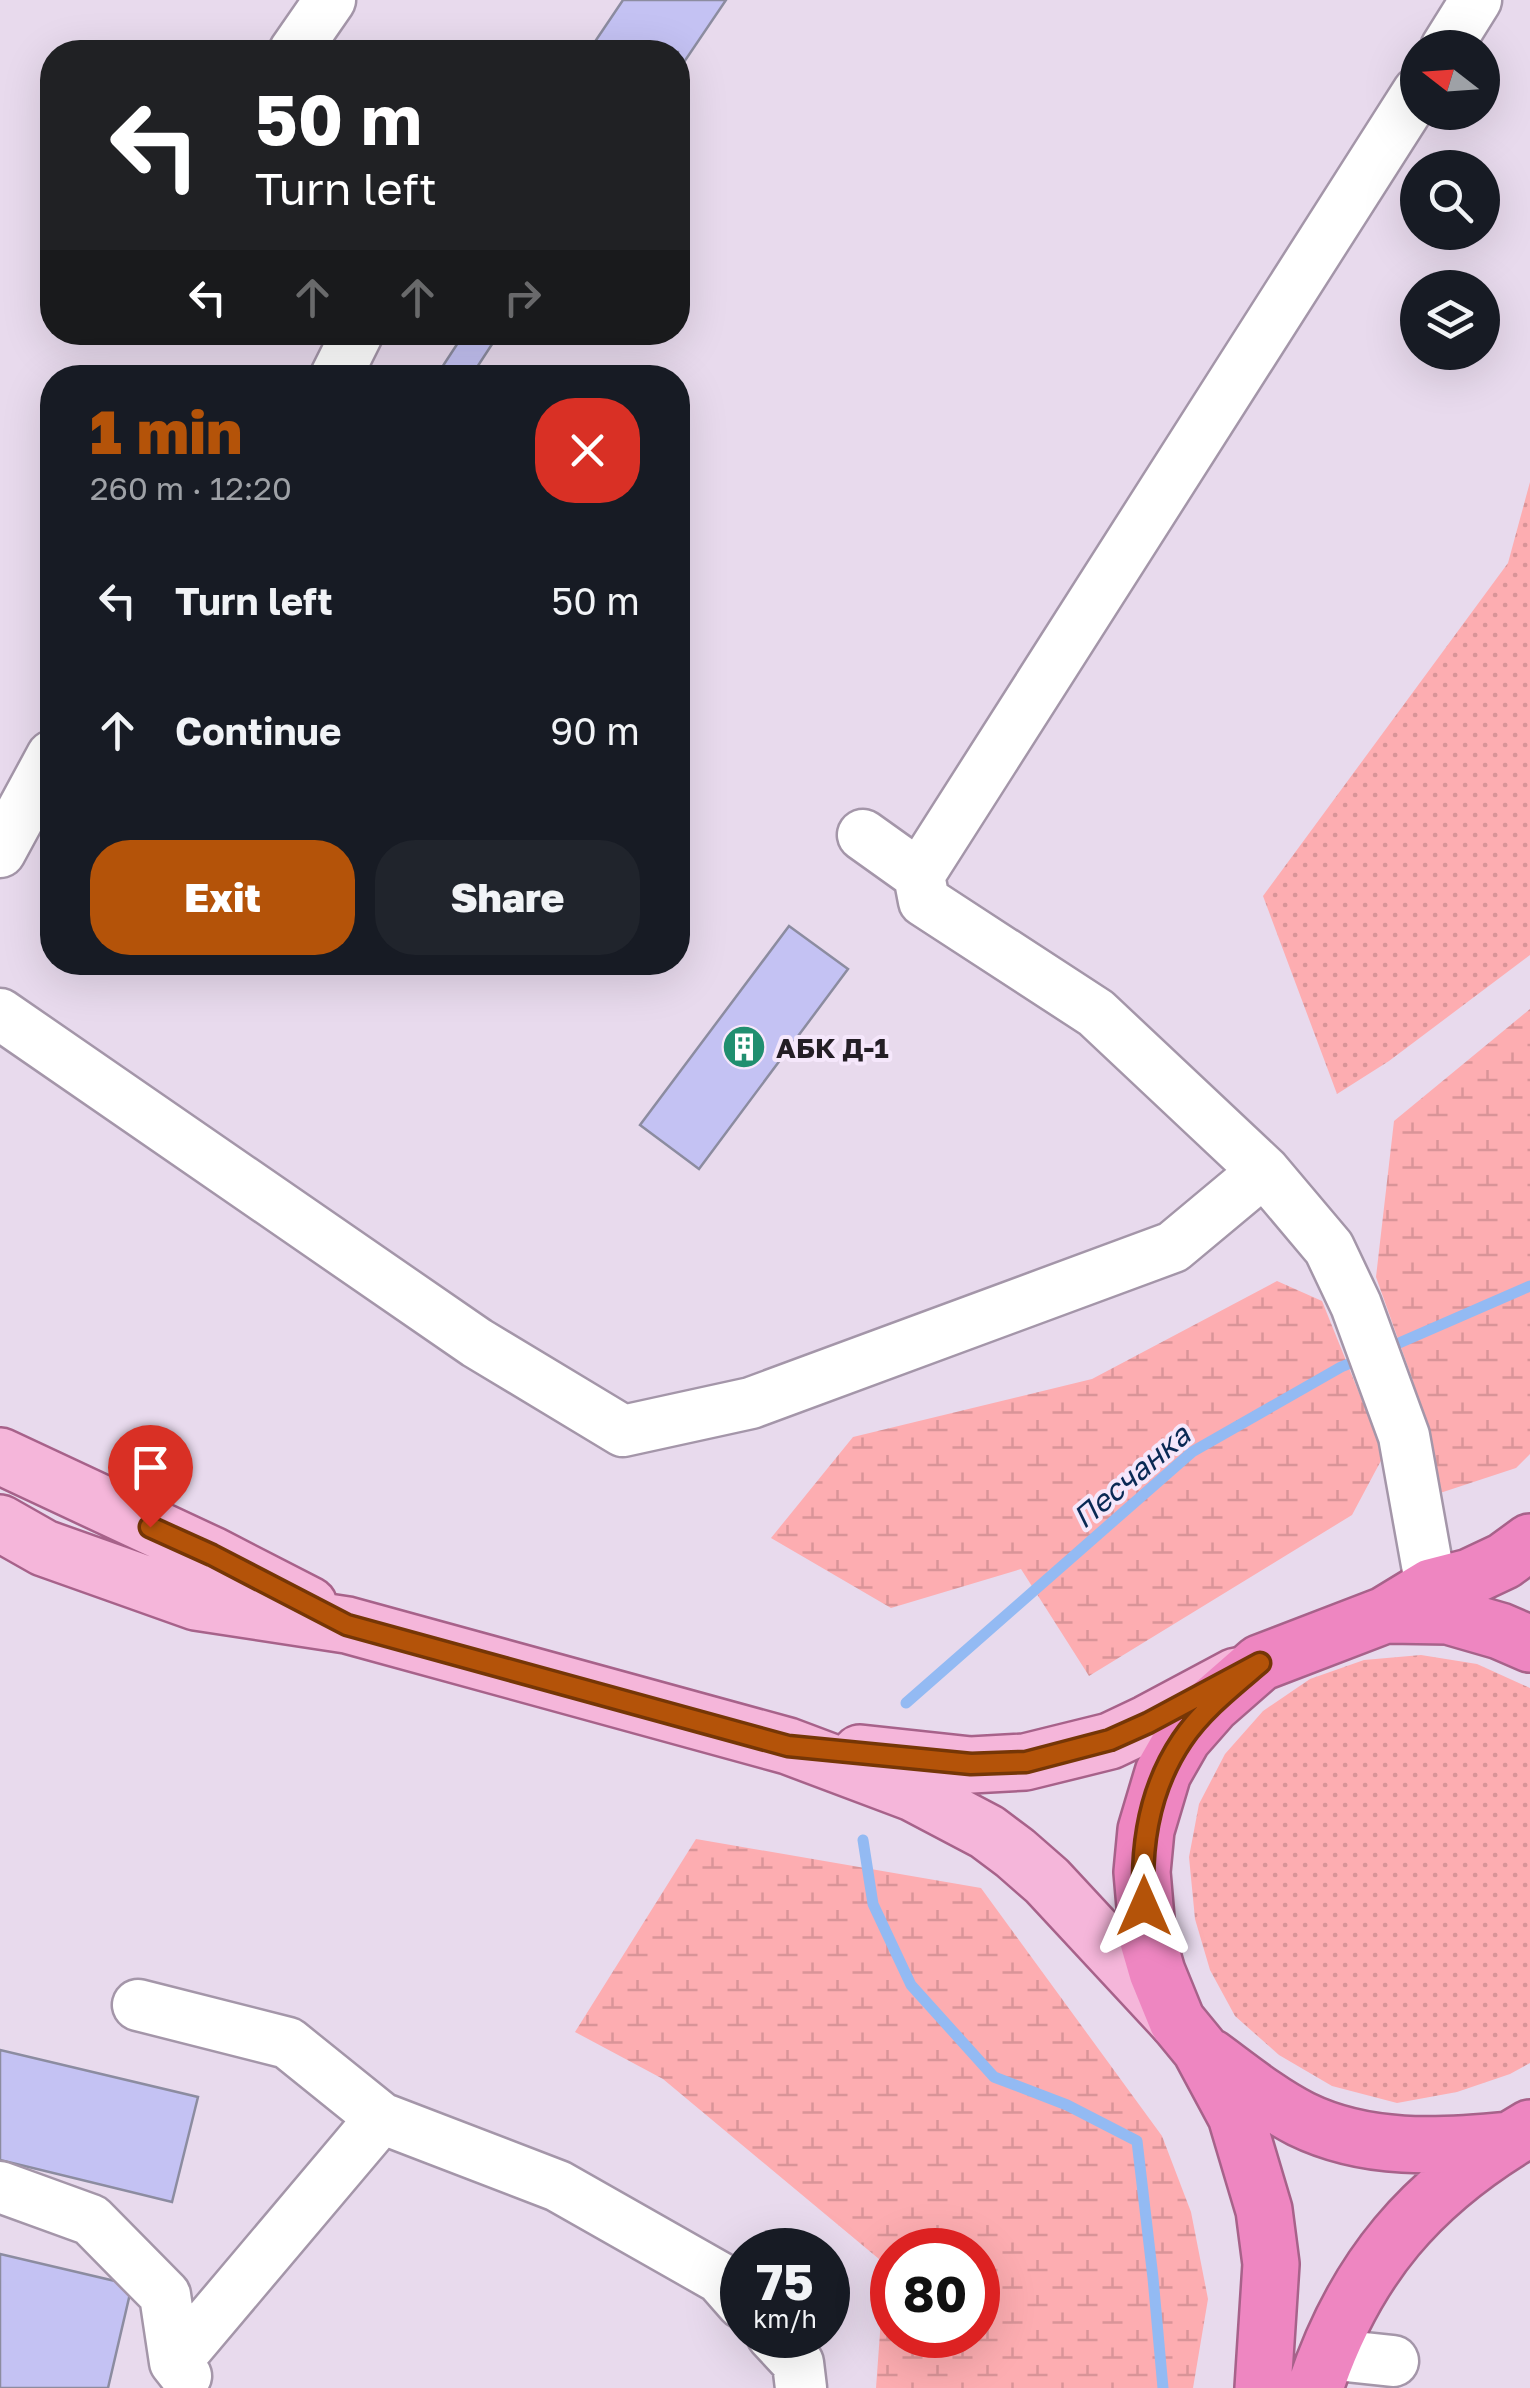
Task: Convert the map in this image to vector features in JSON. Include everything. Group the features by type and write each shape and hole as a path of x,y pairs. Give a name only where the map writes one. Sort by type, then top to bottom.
{"highway":[{"path":"1262,2388 1271,2264 1264,2210 1236,2116 1188,2035 1157,1972 1148,1941 1142,1872 1146,1830 1162,1773 1183,1738 1212,1705 1260,1663 1385,1615 1431,1587 1470,1577 1504,1561 1530,1542"},
{"path":"1385,1615 1448,1616 1500,1630 1530,1644"},
{"path":"1188,2035 1270,2102 1304,2120 1356,2138 1449,2146 1523,2136"},
{"path":"1321,2371 1360,2285 1382,2253 1435,2196 1523,2136"}],"main road":[{"path":"0,1456 212,1555 347,1625"},
{"path":"0,1523 44,1548 196,1602 347,1625 788,1746 913,1792 987,1832 1047,1881 1188,2035"},
{"path":"788,1746 971,1764 1026,1762 1110,1740 1260,1663"}],"lane":[{"path":"302,40 330,0"},
{"path":"1457,30 1476,0"},
{"path":"1400,120 920,875 924,901 1096,1013 1264,1172 1329,1248 1356,1305 1404,1436 1431,1587"},
{"path":"0,852 40,778"},
{"path":"863,835 920,875"},
{"path":"0,1014 476,1343 623,1431 751,1403 1173,1247 1264,1172"},
{"path":"138,2005 288,2042 381,2118 558,2186 720,2278"},
{"path":"185,2375 381,2118"},
{"path":"0,2187 91,2220 166,2295 185,2375"},
{"path":"793,2358 798,2363 801,2388"},
{"path":"1321,2371 1393,2361"}],"green space":[{"path":"1530,482 1530,955 1389,1061 1337,1094 1263,896 1508,563"},
{"path":"1530,1009 1530,1454 1516,1468 1437,1494 1413,1381 1376,1277 1394,1121"},
{"path":"1277,1281 1322,1301 1384,1455 1352,1515 1089,1676 1021,1569 891,1608 771,1538 853,1437 1092,1379"},
{"path":"1421,1655 1477,1664 1530,1688 1530,2063 1457,2092 1397,2103 1332,2086 1279,2055 1235,2016 1210,1970 1195,1919 1189,1857 1199,1804 1225,1754 1263,1711 1310,1679 1364,1660"},
{"path":"696,1839 981,1888 1162,2136 1191,2212 1208,2299 1193,2388 876,2388 878,2358 1000,2358 1000,2228 870,2228 870,2252 850,2235 850,2228 842,2228 663,2079 575,2032"}],"building":[{"path":"623,0 726,0 690,53 690,40 596,40"},
{"path":"457,345 492,345 478,365 443,365"},
{"name":"АБК Д-1","path":"789,926 848,969 699,1169 640,1125"},
{"path":"0,2050 198,2097 172,2202 0,2160"},
{"path":"0,2254 132,2285 108,2388 0,2388"}],"waterway":[{"name":"Песчанка","path":"1383,1350 1530,1286"},
{"name":"Песчанка","path":"906,1703 1192,1452 1361,1359"},
{"name":"Песчанка","path":"863,1840 873,1904 911,1985 994,2077 1067,2105 1137,2141 1163,2388"}],"place":[{"name":"АБК Д-1","path":"744,1047"}],"route":[{"path":"150,1527 347,1625 788,1746 971,1764 1026,1762 1110,1740 1260,1663 1212,1705 1183,1738 1162,1773 1146,1830 1144,1906"}]}
